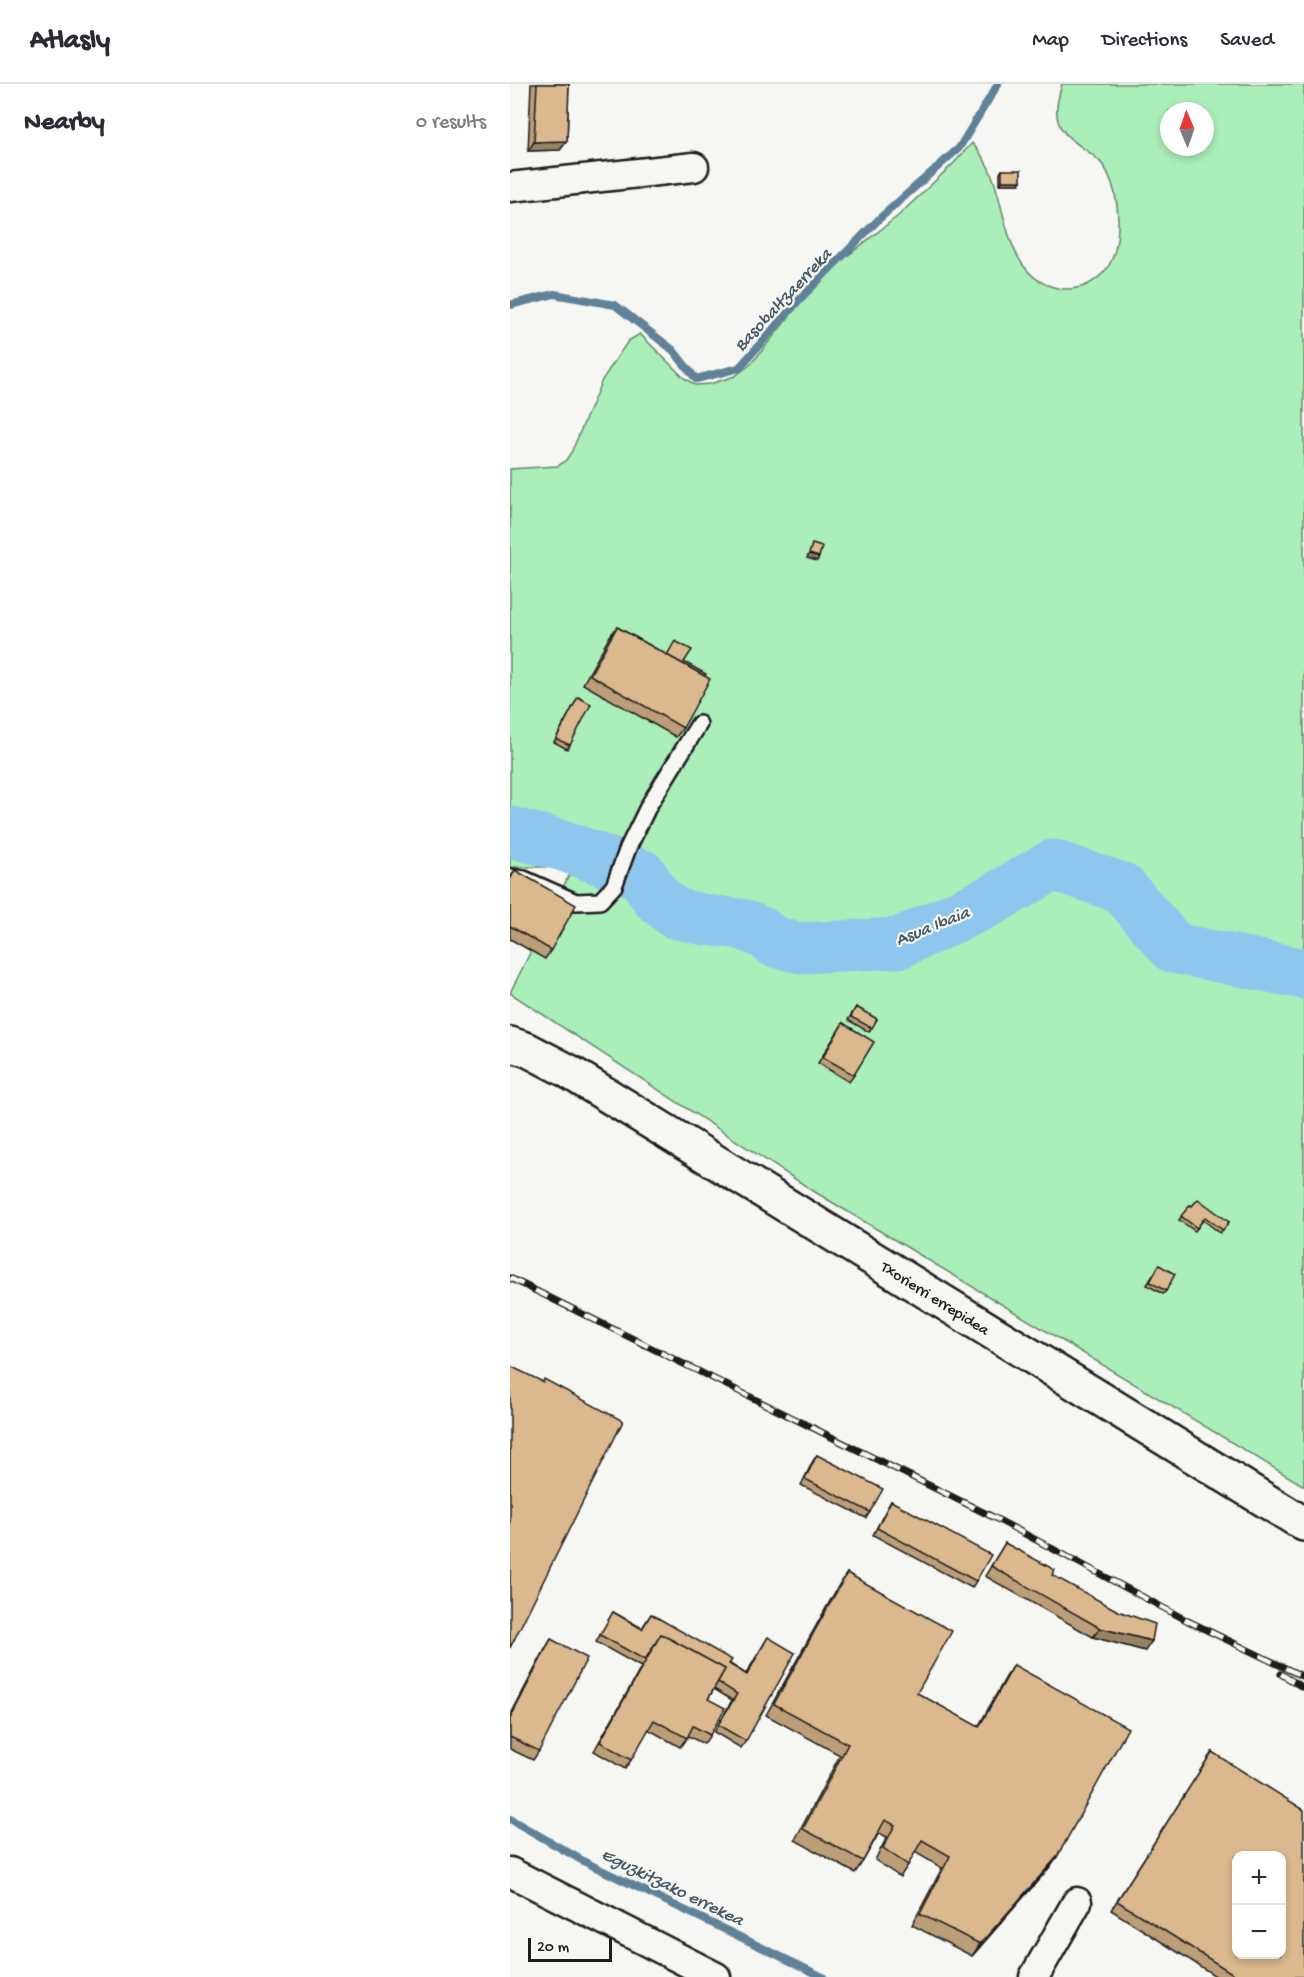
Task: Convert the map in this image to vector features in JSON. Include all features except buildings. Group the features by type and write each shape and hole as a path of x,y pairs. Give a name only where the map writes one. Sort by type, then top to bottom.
{"street":[{"path":"510,187 694,167"},
{"name":"Txorierri errepidea","path":"510,1029 568,1071"},
{"name":"Txorierri errepidea","path":"510,1044 528,1050 568,1071 1304,1524"},
{"path":"510,1872 716,1977"},
{"path":"1034,1977 1077,1902"}],"lane":[{"path":"510,877 524,879 576,902 600,901 614,886 628,848 649,805 699,723"}],"green space":[{"path":"1062,84 1304,84 1304,1486 815,1192 510,993 571,871 563,867 510,867 510,469 558,466 566,460 602,380 628,341 640,334 684,378 695,385 710,384 735,376 751,364 822,276 898,216 972,143 989,168 1013,246 1031,275 1045,284 1063,289 1080,287 1095,280 1111,262 1115,249 1118,234 1117,202 1108,174 1102,164 1065,134 1061,128 1057,112"}],"waterway":[{"name":"Basobaltzaerreka","path":"510,305 554,294 615,305 673,350 696,379 739,368 798,301 880,218 959,148 998,84"},
{"name":"Asua Ibaia","path":"510,832 564,846 642,875 656,897 674,913 741,924 761,932 775,942 801,948 899,943 990,901 1053,865 1122,888 1174,948 1304,974"},
{"name":"Eguzkitzako errekea","path":"510,1819 585,1862 823,1977"}],"railway":[{"path":"510,1278 993,1517 1188,1621 1304,1677"},
{"path":"1281,1674 1304,1688"}]}
